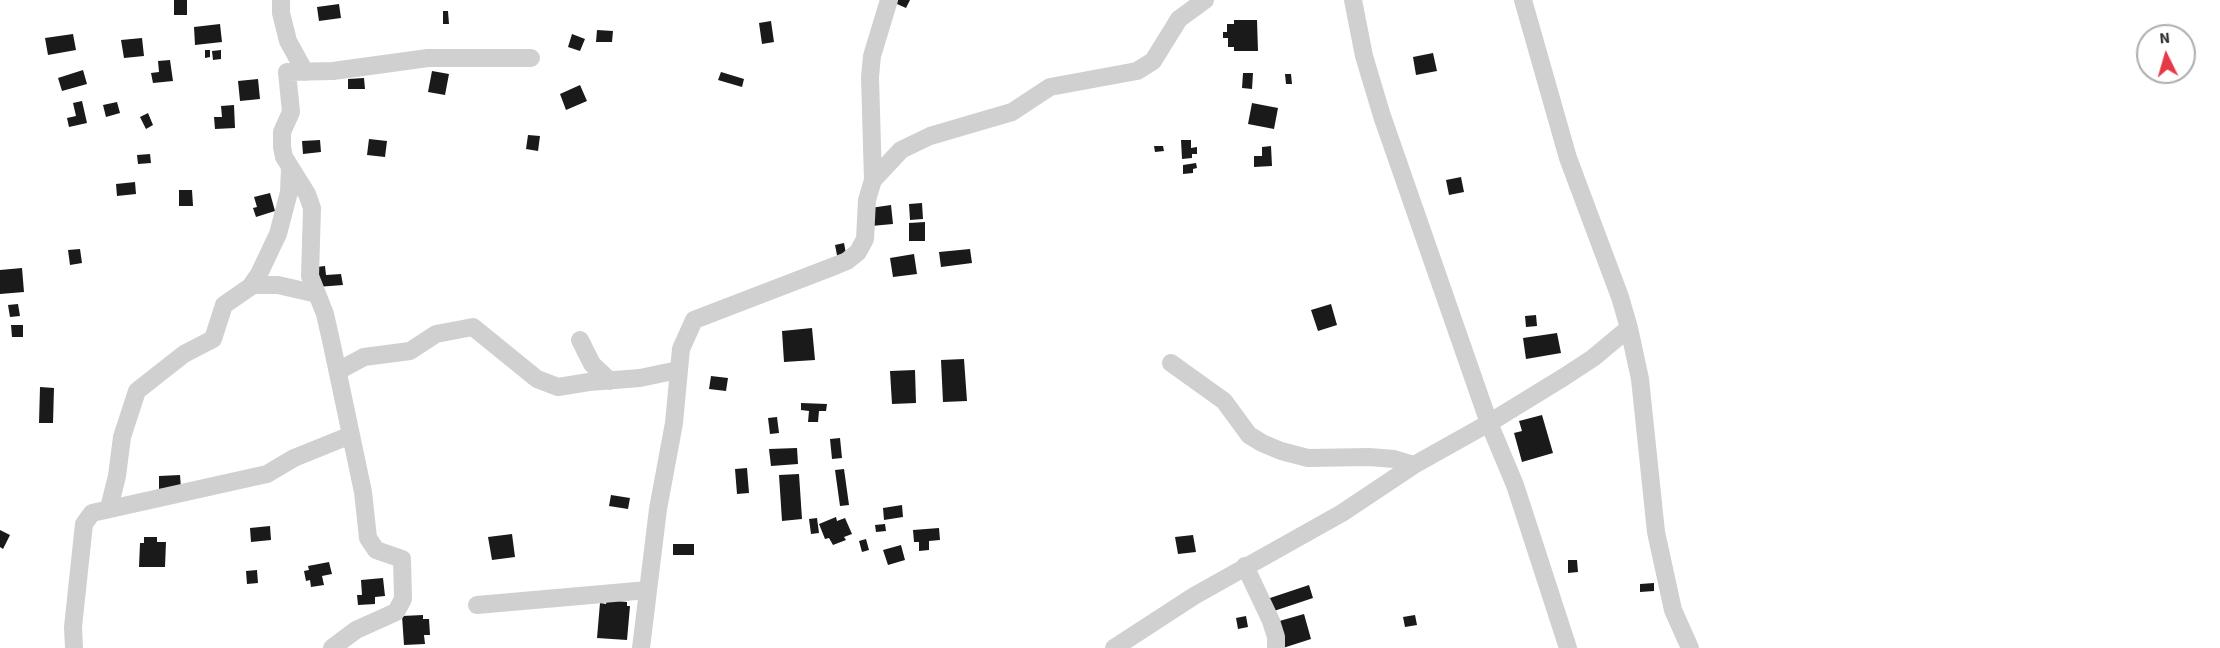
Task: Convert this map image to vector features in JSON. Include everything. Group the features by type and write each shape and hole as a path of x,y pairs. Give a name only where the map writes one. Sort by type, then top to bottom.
{"street":[{"path":"280,0 288,41 305,72"},
{"path":"641,648 658,509 674,423 681,350 694,320 847,261 858,252 865,239 867,200 873,180 870,77 872,56 888,0"},
{"path":"873,180 901,150 930,136 1011,112 1050,87 1137,71 1153,61 1179,19 1205,0"},
{"path":"1353,0 1364,56 1382,116 1489,423 1515,485 1568,648"},
{"path":"1523,0 1568,158 1620,297 1629,328 1640,379 1656,532 1673,610 1690,648"},
{"path":"332,648 356,630 396,612 403,599 402,559 376,550 368,538 363,492 338,371 325,314 310,276 312,208 308,195 290,168 282,147 282,132 291,112 287,72 333,71 428,58 531,58"},
{"path":"109,508 117,476 122,437 137,391 183,354 213,339 224,305 252,285 260,274 278,234 289,192 290,168"},
{"path":"252,285 279,285 317,294"},
{"path":"338,371 364,357 410,351 436,334 474,327 537,378 558,387 640,378 678,370"},
{"path":"1114,648 1194,596 1342,513 1414,465 1489,423 1593,358 1629,328"},
{"path":"580,340 592,364 610,381"},
{"path":"1171,363 1224,401 1249,435 1281,452 1308,458 1394,459 1414,465"},
{"path":"74,648 73,627 84,524 92,513 267,474 294,458 351,435"},
{"path":"1245,566 1271,621 1276,637 1276,648"},
{"path":"477,605 648,590"}],"building":[{"path":"174,0 187,0 187,15 174,15"},
{"path":"888,0 910,0 906,8"},
{"path":"339,4 341,18 319,21 317,7"},
{"path":"443,11 448,11 449,24 443,24"},
{"path":"1234,20 1257,20 1258,51 1234,51 1234,47 1228,47 1228,38 1223,38 1223,32 1227,32 1227,24 1234,24"},
{"path":"771,21 774,42 762,44 759,23"},
{"path":"220,24 222,42 195,45 194,27"},
{"path":"597,30 613,31 612,42 596,42"},
{"path":"73,34 76,50 48,55 45,38"},
{"path":"572,34 585,39 580,51 568,47"},
{"path":"142,38 144,56 124,58 121,40"},
{"path":"205,50 210,50 210,57 205,58"},
{"path":"221,50 221,59 213,60 212,51"},
{"path":"1433,53 1437,71 1416,75 1413,57"},
{"path":"170,60 173,81 153,83 151,73 159,72 158,61"},
{"path":"83,70 87,84 62,91 58,78"},
{"path":"432,71 449,74 445,95 428,92"},
{"path":"721,72 744,79 742,87 718,80"},
{"path":"1243,73 1253,73 1252,89 1242,88"},
{"path":"1285,74 1291,74 1292,84 1286,84"},
{"path":"364,78 365,89 348,89 348,79"},
{"path":"258,79 260,99 240,101 238,81"},
{"path":"580,85 587,101 566,110 560,94"},
{"path":"82,101 87,123 69,127 67,118 76,116 73,103"},
{"path":"117,102 120,113 106,117 103,105"},
{"path":"1252,103 1278,108 1274,129 1248,124"},
{"path":"234,105 235,128 215,129 214,117 222,117 221,106"},
{"path":"148,113 153,125 146,129 140,117"},
{"path":"528,135 540,136 538,151 526,149"},
{"path":"369,139 387,141 385,157 367,155"},
{"path":"320,140 321,152 303,154 302,141"},
{"path":"1181,140 1191,140 1191,148 1197,147 1197,154 1192,154 1192,158 1182,159"},
{"path":"1154,146 1163,146 1164,151 1155,152"},
{"path":"1271,146 1272,166 1254,167 1254,156 1262,156 1262,147"},
{"path":"150,154 151,163 138,164 137,155"},
{"path":"1196,163 1197,168 1193,169 1193,173 1183,174 1183,165"},
{"path":"1461,177 1464,192 1449,195 1446,180"},
{"path":"135,182 136,194 117,196 116,184"},
{"path":"179,190 192,190 193,206 179,206"},
{"path":"270,193 275,211 256,217 253,208 257,207 254,197"},
{"path":"922,203 923,219 910,220 909,204"},
{"path":"891,205 893,224 871,226 870,208"},
{"path":"925,222 925,241 909,241 909,223"},
{"path":"844,243 847,259 838,260 835,245"},
{"path":"80,249 82,263 70,265 68,250"},
{"path":"970,249 972,263 941,267 939,252"},
{"path":"914,254 917,274 893,277 890,258"},
{"path":"325,266 326,275 341,274 343,285 317,287 316,267"},
{"path":"22,268 24,292 0,294 0,270"},
{"path":"18,304 20,316 10,317 8,305"},
{"path":"1331,304 1337,325 1318,331 1311,310"},
{"path":"1536,315 1537,326 1526,327 1525,316"},
{"path":"11,325 23,325 23,337 12,337"},
{"path":"812,328 815,360 784,362 782,331"},
{"path":"1557,333 1561,353 1526,359 1523,338"},
{"path":"964,359 967,401 943,402 941,360"},
{"path":"915,370 916,403 892,404 890,371"},
{"path":"711,376 728,378 726,391 709,389"},
{"path":"40,387 54,388 53,423 39,423"},
{"path":"801,403 827,404 826,411 819,411 818,422 808,422 809,411 801,410"},
{"path":"1542,415 1553,453 1522,462 1514,433 1522,431 1519,421"},
{"path":"777,417 779,433 770,434 768,418"},
{"path":"840,438 842,458 832,459 830,439"},
{"path":"797,448 798,464 771,466 769,449"},
{"path":"747,468 749,493 737,494 735,469"},
{"path":"844,469 849,505 840,506 835,470"},
{"path":"799,474 802,519 782,521 779,475"},
{"path":"180,475 181,488 159,489 159,476"},
{"path":"611,495 630,498 628,509 609,506"},
{"path":"902,505 903,517 884,520 883,508"},
{"path":"836,517 837,521 845,518 852,534 844,537 846,540 833,545 829,538 825,539 819,524"},
{"path":"817,518 819,533 811,534 809,519"},
{"path":"885,524 886,531 876,532 875,525"},
{"path":"270,526 271,540 251,542 250,528"},
{"path":"939,528 940,540 929,541 929,550 919,551 919,542 914,542 913,530"},
{"path":"0,530 10,535 3,549 0,547"},
{"path":"512,534 515,557 492,560 488,537"},
{"path":"1193,535 1196,552 1178,554 1175,537"},
{"path":"144,537 157,537 157,542 166,542 165,567 139,567 140,543 144,543"},
{"path":"866,539 869,550 862,552 859,541"},
{"path":"673,544 694,544 694,555 673,555"},
{"path":"901,545 905,560 888,565 883,550"},
{"path":"1568,560 1577,560 1578,572 1568,573"},
{"path":"329,562 332,574 322,576 324,585 311,587 310,580 306,581 304,571 309,570 308,566"},
{"path":"257,570 258,583 247,584 246,571"},
{"path":"383,578 385,596 375,597 375,604 358,605 357,595 362,595 361,580"},
{"path":"1654,583 1654,591 1640,592 1640,584"},
{"path":"1309,585 1313,598 1271,612 1267,599"},
{"path":"607,600 627,602 627,606 630,606 627,640 597,638 600,603 606,604"},
{"path":"1304,614 1311,639 1283,648 1276,622"},
{"path":"423,615 423,619 429,619 430,635 424,635 425,644 404,645 402,616"},
{"path":"1415,615 1417,625 1405,627 1403,617"},
{"path":"1246,616 1248,627 1238,629 1236,618"}]}
